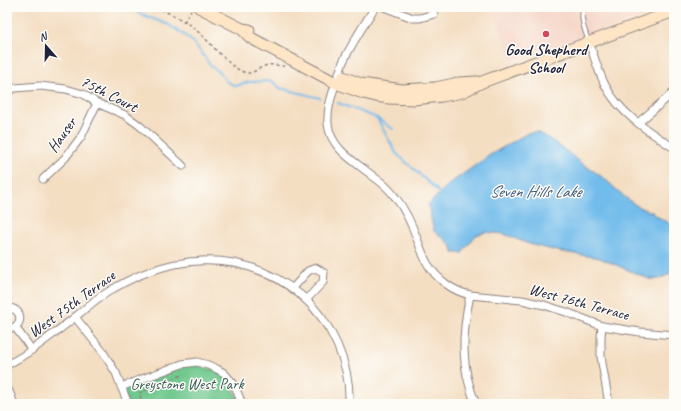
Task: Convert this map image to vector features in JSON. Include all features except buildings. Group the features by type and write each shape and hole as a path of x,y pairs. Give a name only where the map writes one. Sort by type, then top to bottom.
{"main road":[{"path":"199,7 242,29 251,38 363,93 389,98 442,96 462,92 482,82 674,11"}],"street":[{"name":"West 76th Terrace","path":"375,7 344,61 331,96 328,112 328,124 331,136 343,153 374,176 392,192 401,204 409,218 429,266 440,280 455,290 470,295 522,300 566,312 602,326 640,332 674,335"},
{"path":"384,7 413,18 420,18 434,14"},
{"path":"589,42 606,86 613,98 623,110 638,123 674,148"},
{"name":"75th Court","path":"7,91 15,88 40,86 66,89 83,94 97,103 125,115 183,166"},
{"path":"638,123 674,92"},
{"name":"Hauser","path":"43,179 65,158 81,136 97,103"},
{"name":"West 75th Terrace","path":"7,365 32,350 98,298 114,287 132,278 168,265 189,261 221,261 267,273 292,288 306,300 323,319 338,345 346,372 350,398 349,404"},
{"path":"292,288 308,272 316,268 324,273 323,282 306,300"},
{"path":"470,295 464,332 464,358 468,379 476,404"},
{"name":"West 75th Terrace","path":"7,308 16,310 19,315 19,322 15,327 7,329"},
{"path":"75,317 103,352 116,373 128,404"},
{"path":"602,326 601,357 609,404"},
{"name":"West 75th Terrace","path":"15,327 32,350"},
{"path":"121,387 182,364 197,362 217,368 224,373 234,384 242,404"},
{"path":"7,386 14,404"}],"lane":[{"path":"584,7 582,9 582,22 589,42"}],"path":[{"path":"156,7 171,14 196,30 239,70 249,73 269,65 286,66"},
{"path":"184,22 193,7"},
{"path":"143,404 139,393 182,374"}],"shaded area":[{"name":"Good Shepherd School","path":"492,7 669,7 512,61"}],"green space":[{"name":"Greystone West Park","path":"190,363 224,373 242,404 128,404 121,387"}],"water":[{"name":"Seven Hills Lake","path":"536,132 554,142 601,176 634,204 652,211 653,214 674,226 674,272 659,279 649,279 600,258 557,251 529,244 504,234 487,232 476,235 462,253 453,253 453,249 449,243 434,231 428,205 449,184 490,155 528,133"}],"waterway":[{"path":"129,7 138,13 169,25 183,34 194,43 211,66 220,73 227,82 236,86 249,82 272,81 280,88 320,98"},
{"path":"338,103 377,118 396,153 440,193"},
{"path":"377,118 393,129"}],"place":[{"name":"Good Shepherd School","path":"546,34"}]}
